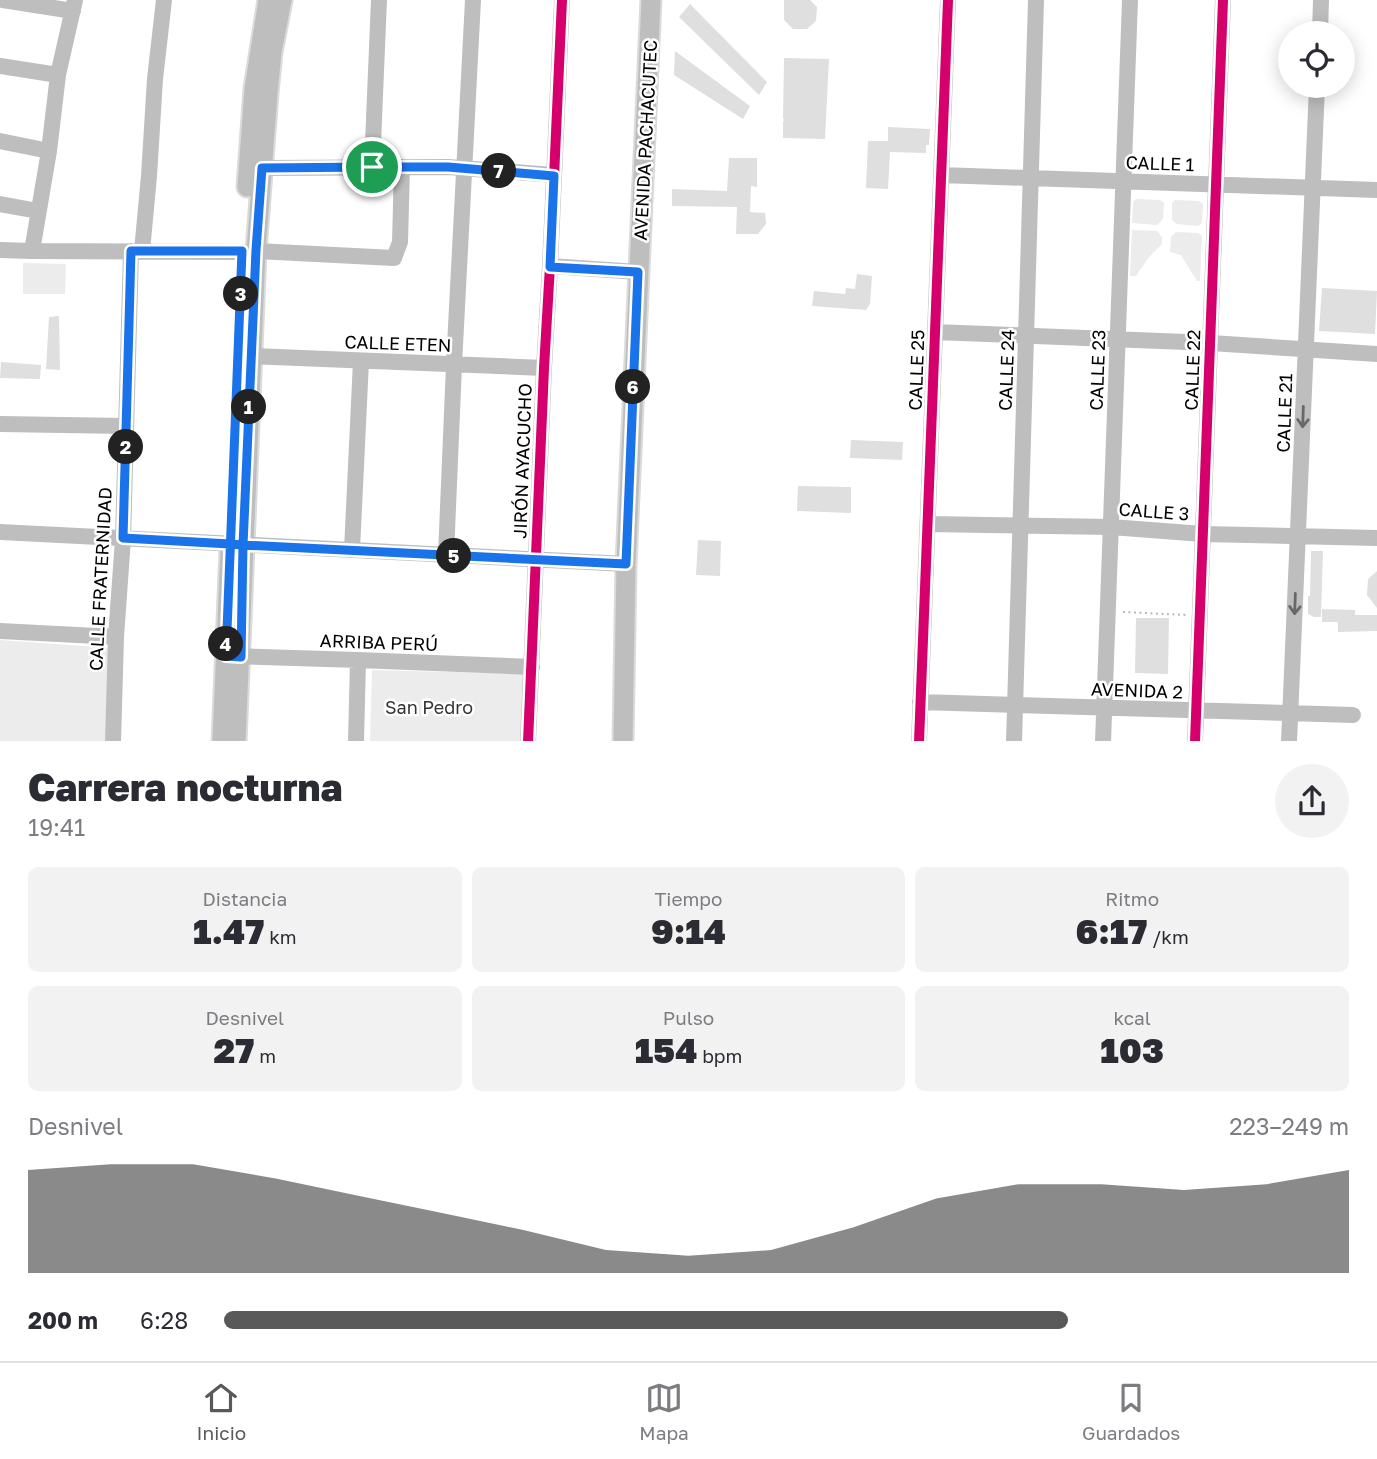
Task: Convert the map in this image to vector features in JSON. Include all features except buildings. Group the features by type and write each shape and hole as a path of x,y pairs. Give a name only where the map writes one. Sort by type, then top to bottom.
{"main road":[{"path":"236,741 233,657 254,89 268,0"},
{"path":"237,544 251,356 249,251 262,168 272,52 282,0"},
{"name":"AVENIDA PACHACUTEC","path":"623,741 626,564 652,0"},
{"path":"222,741 233,657"}],"street":[{"path":"4,0 74,5 58,75 32,251"},
{"name":"CALLE FRATERNIDAD","path":"113,741 126,426 137,251 149,176 155,79 164,0"},
{"path":"372,167 379,0"},
{"path":"446,555 473,0"},
{"name":"JIRÓN AYACUCHO","path":"528,741 562,0"},
{"name":"CALLE 25","path":"919,741 948,0"},
{"name":"CALLE 24","path":"1014,741 1036,0"},
{"name":"CALLE 23","path":"1103,741 1130,0"},
{"name":"CALLE 22","path":"1195,741 1223,0"},
{"path":"1320,21 1321,0"},
{"path":"0,66 58,75"},
{"name":"CALLE 21","path":"1289,741 1317,98"},
{"path":"0,141 48,151"},
{"path":"0,250 249,251 394,258 400,242 402,167"},
{"path":"262,168 464,168 554,176"},
{"name":"CALLE 1","path":"941,176 1377,190"},
{"path":"0,204 38,211"},
{"path":"550,267 638,272"},
{"path":"935,332 1211,343 1377,354"},
{"name":"CALLE ETEN","path":"251,356 544,368"},
{"path":"352,550 361,361"},
{"path":"0,424 126,426"},
{"name":"CALLE 3","path":"928,524 1111,527 1203,534 1377,538"},
{"path":"0,532 626,564"},
{"path":"0,631 116,637"},
{"name":"ARRIBA PERÚ","path":"233,657 532,667"},
{"path":"356,741 358,660"},
{"name":"AVENIDA 2","path":"920,702 1353,715"}],"path":[{"path":"1108,611 1172,614"}],"green space":[{"path":"1136,199 1160,200 1164,203 1163,219 1157,225 1132,223 1133,202"},
{"path":"1175,200 1199,201 1203,204 1202,223 1198,226 1176,224 1172,220 1172,203"},
{"path":"1132,230 1157,231 1162,237 1162,244 1136,276 1130,276"},
{"path":"1176,232 1198,233 1202,236 1200,281 1197,281 1181,255 1170,252 1171,237"},
{"path":"23,263 66,264 65,294 23,294"},
{"path":"0,640 111,648 106,741 0,741"},
{"name":"San Pedro","path":"372,670 525,674 522,741 370,741"}],"cycle path":[{"path":"528,741 562,0"},
{"path":"919,741 948,0"},
{"path":"1195,741 1223,0"}],"route":[{"path":"372,167 262,168 243,545 230,544 123,538 131,251 242,251 230,544 226,656 241,657 243,545 626,564 638,272 550,267 554,176 448,167 372,167"}]}
